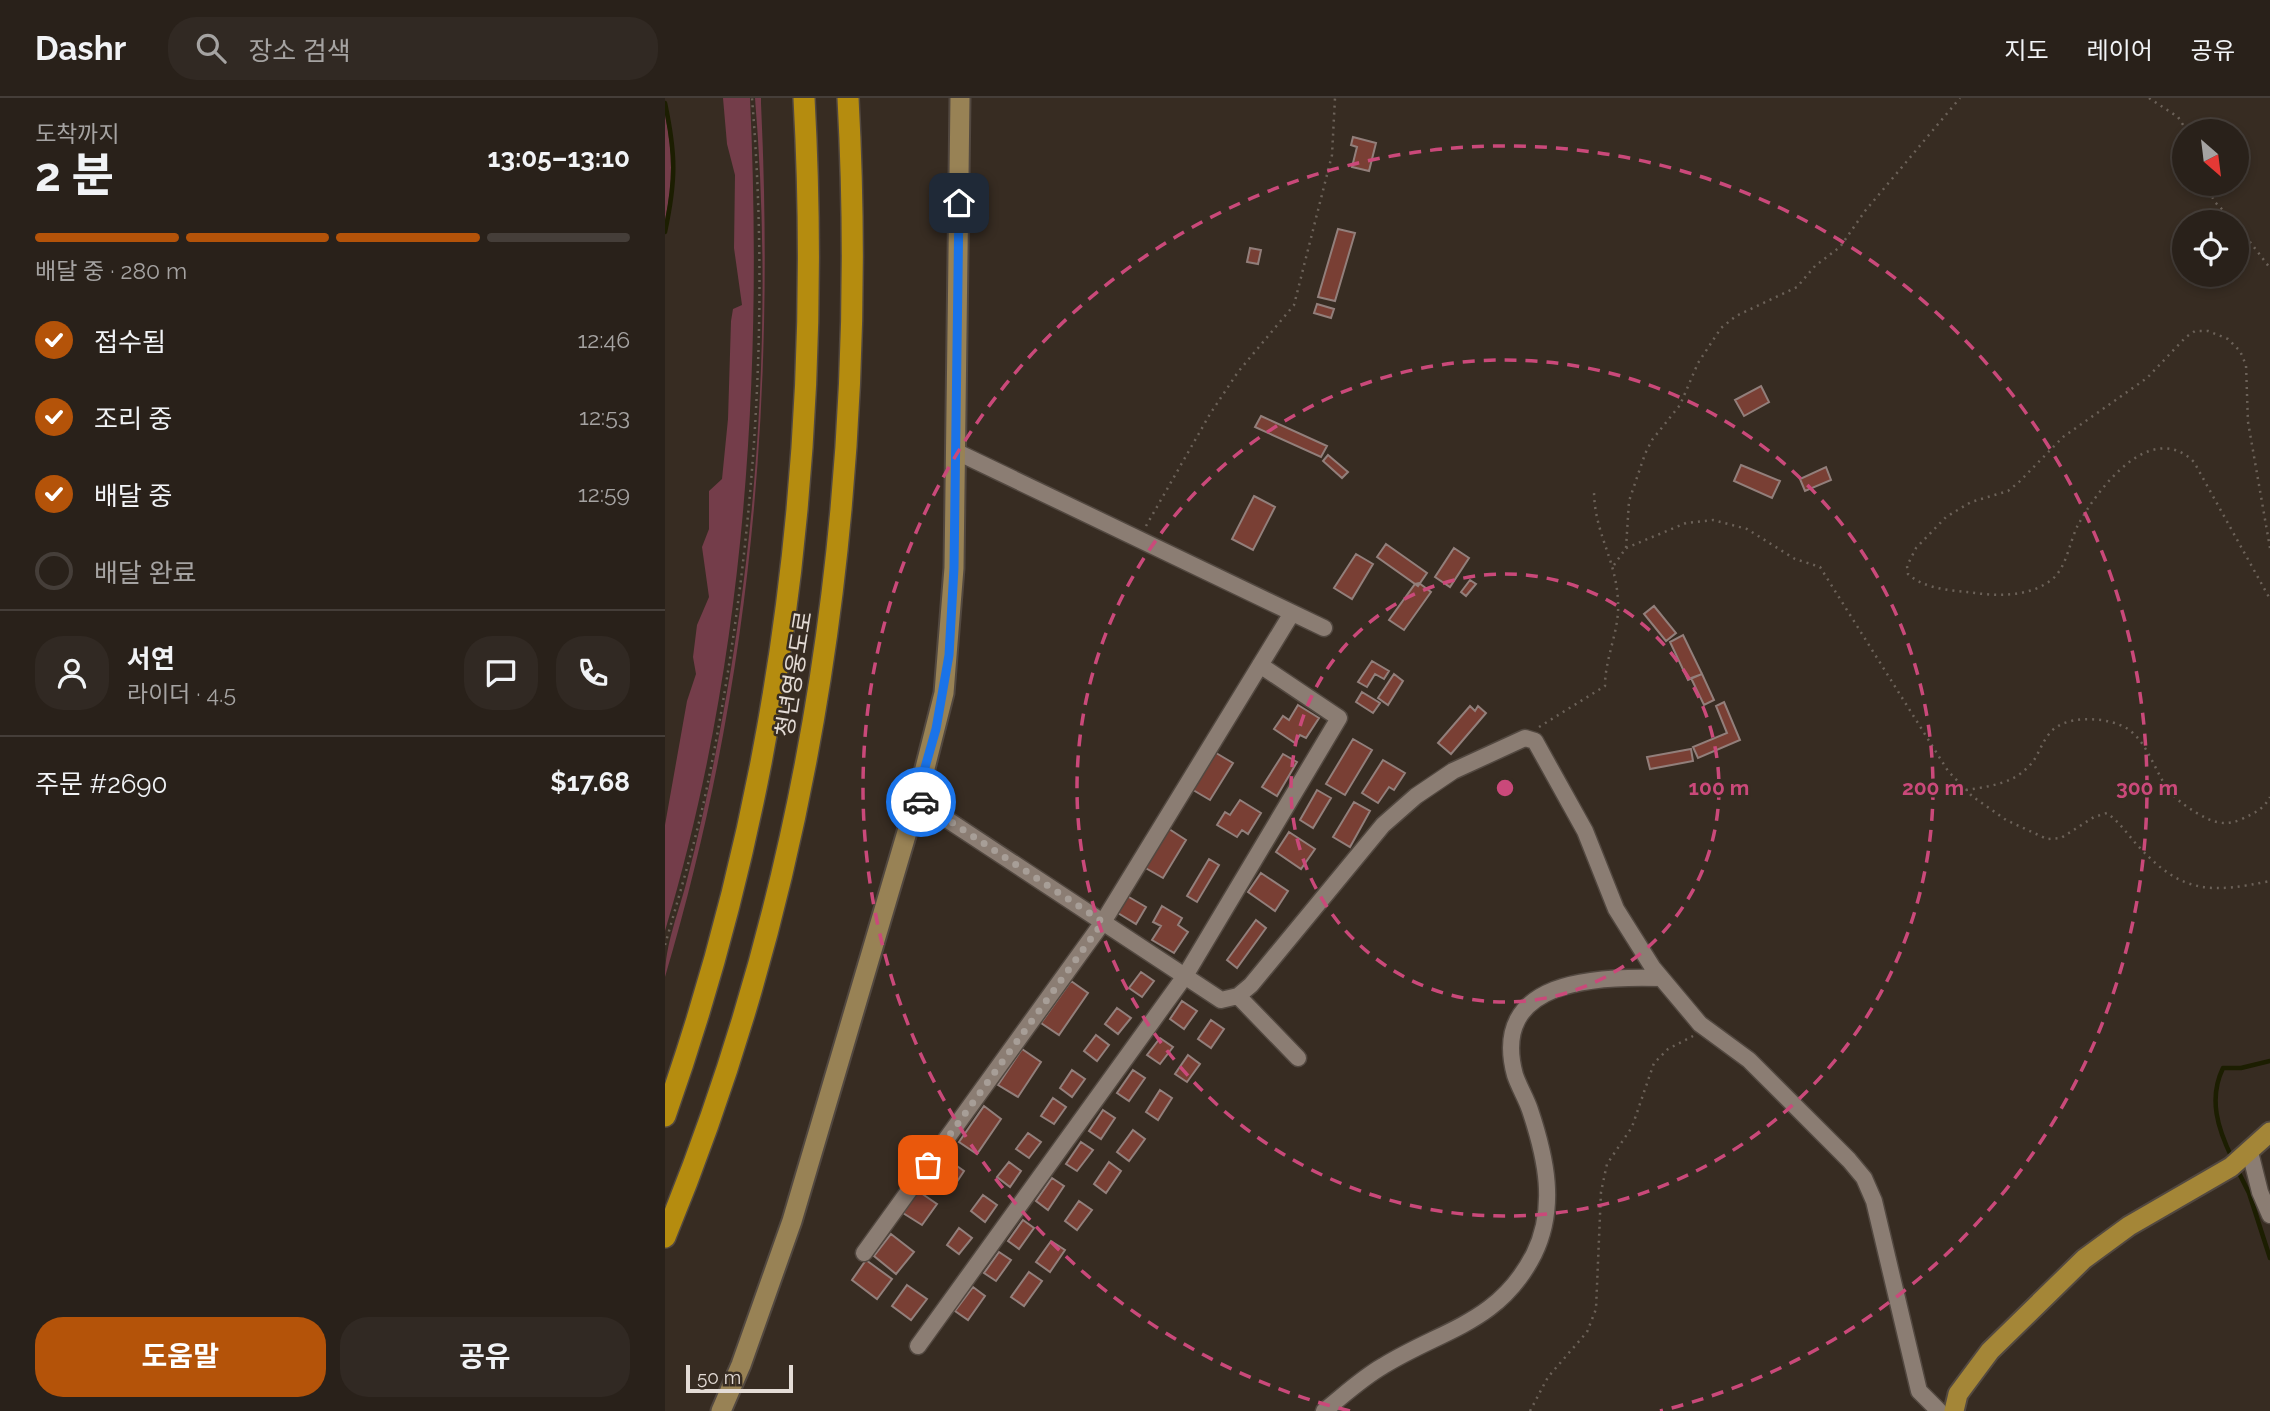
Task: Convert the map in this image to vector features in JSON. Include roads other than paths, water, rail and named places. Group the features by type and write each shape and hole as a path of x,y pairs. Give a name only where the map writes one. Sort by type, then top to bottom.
{"highway":[{"name":"청년영웅도로","path":"665,1116 688,1052 724,928 754,805 778,682 795,555 805,433 810,308 804,98"},
{"name":"청년영웅도로","path":"665,1237 729,1065 766,939 796,814 821,688 838,559 849,436 853,309 848,98"}],"main road":[{"path":"721,1411 741,1365 792,1221 936,729 949,655 954,568 960,98"},
{"path":"1954,1411 1958,1394 1990,1351 2084,1259 2107,1239 2231,1167 2270,1132"}],"street":[{"path":"955,452 1324,628"},
{"path":"864,1253 1103,922 1292,613"},
{"path":"918,1346 1185,976 1339,718 1260,665"},
{"path":"916,799 1221,1000 1238,996 1383,825 1416,796 1453,771 1525,738 1535,741 1579,820 1616,908 1641,951 1661,978 1704,1028 1767,1076 1864,1178 1874,1201 1919,1391 1939,1411"},
{"path":"1622,976 1636,965 1641,951"},
{"path":"1324,1411 1385,1364 1479,1318 1508,1292 1522,1274 1543,1234 1549,1202 1546,1170 1530,1110 1515,1076 1512,1038 1525,1011 1549,990 1582,980 1622,976 1661,978"},
{"path":"1238,996 1298,1058"},
{"path":"2250,1152 2270,1215"}],"waterway":[{"path":"665,103 673,167 665,232"},
{"path":"2232,1158 2217,1114 2216,1091 2223,1068 2241,1068 2270,1061"},
{"path":"2237,1169 2249,1193 2270,1258"}]}
